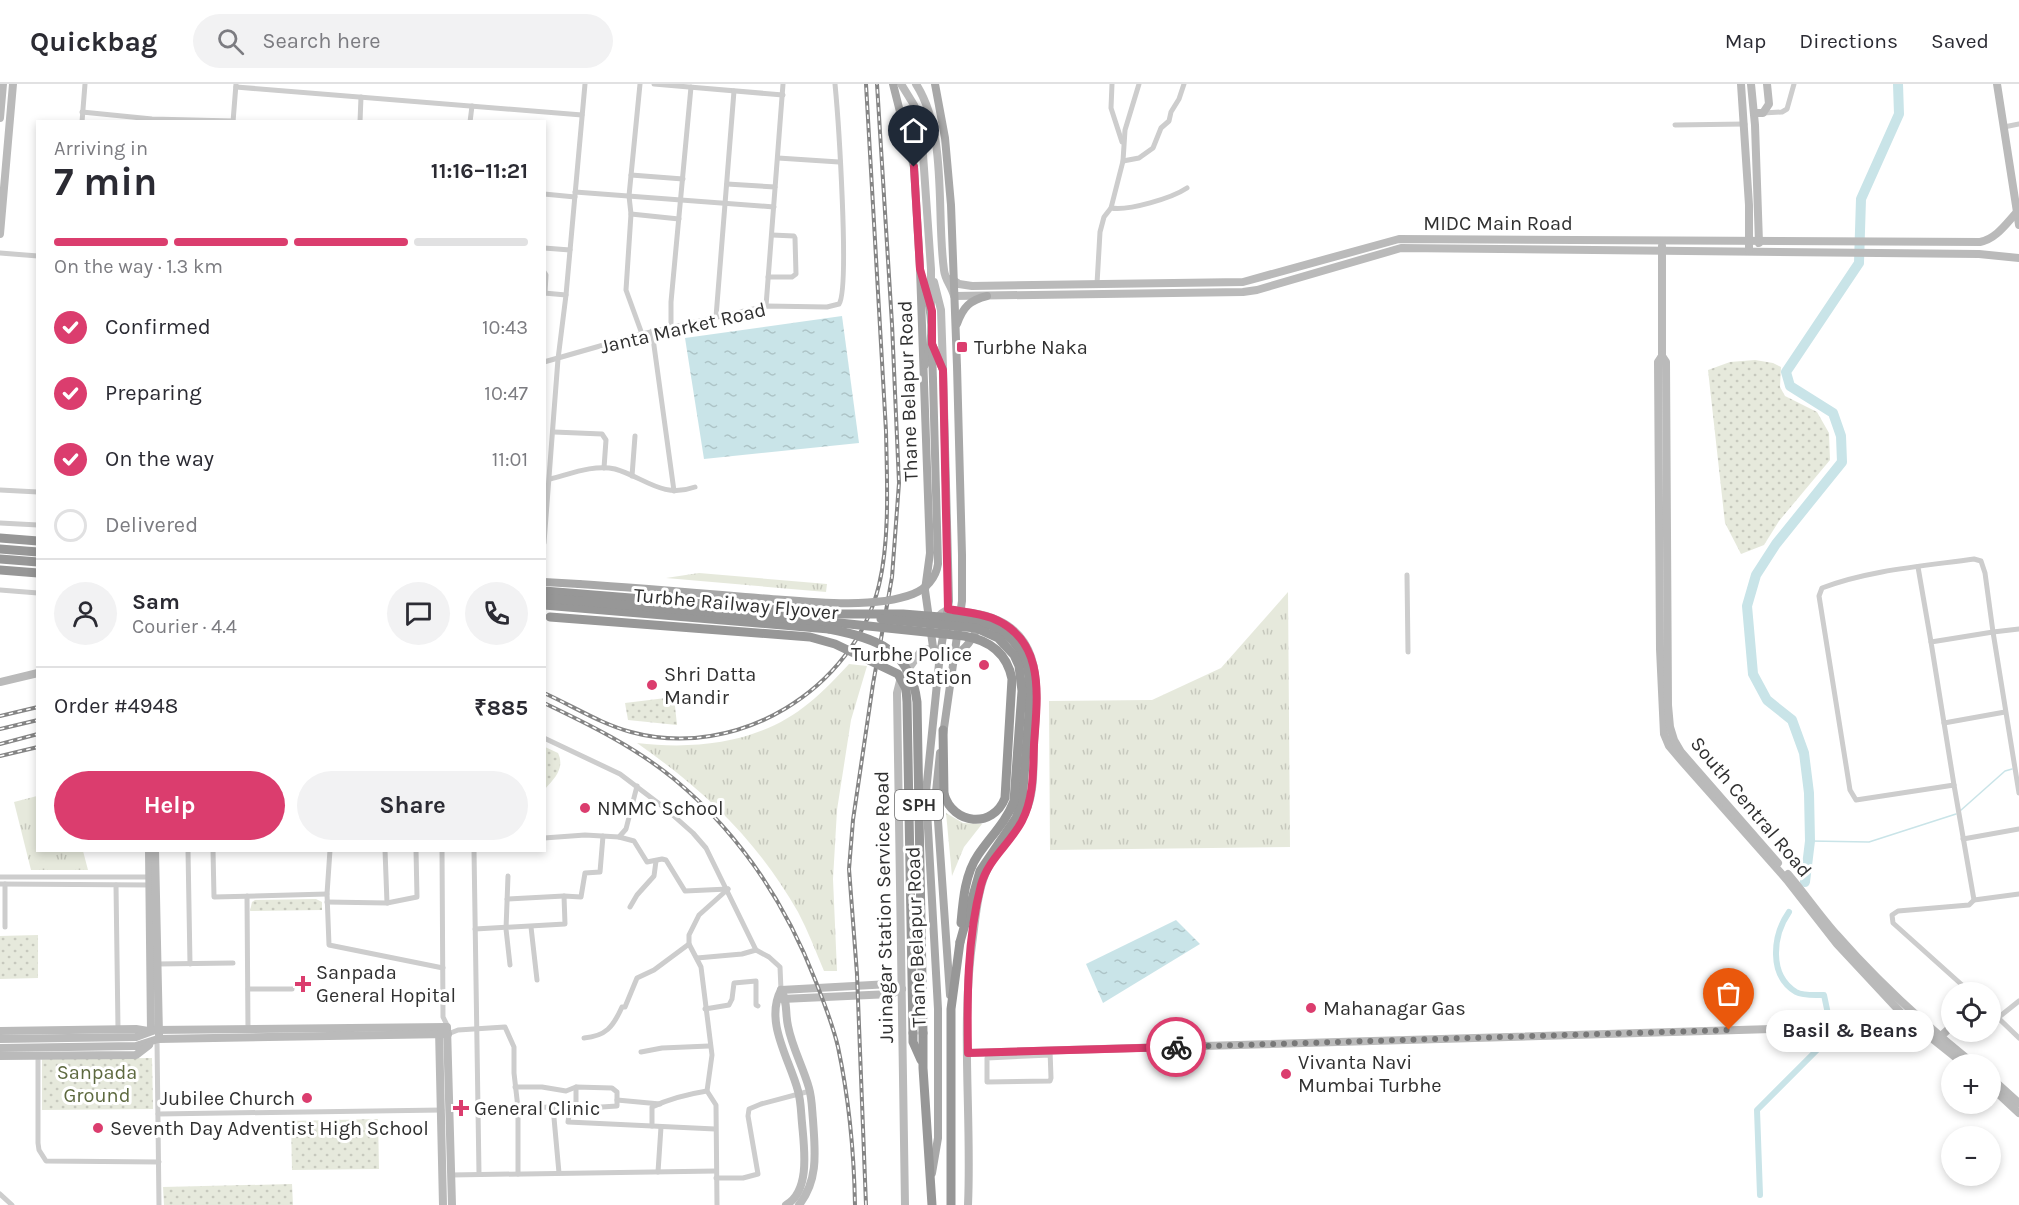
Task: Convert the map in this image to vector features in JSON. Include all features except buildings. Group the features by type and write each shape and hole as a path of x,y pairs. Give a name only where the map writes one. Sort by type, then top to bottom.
{"highway":[{"path":"0,538 36,541"},
{"path":"0,549 36,552"},
{"path":"0,559 36,562"},
{"path":"0,570 36,573"},
{"name":"Turbhe Railway Flyover","path":"546,591 976,628 998,638 1014,656 1020,666 1022,678 1014,801 1009,814 977,856 963,903 951,1010 951,1205"},
{"path":"546,598 830,622 964,636 983,641 993,646 1006,661 1012,679 1005,798 1000,809 994,814 977,819 958,814 951,809 944,794 943,730"},
{"name":"Turbhe Railway Flyover","path":"546,605 830,629 876,642 891,651 911,673 917,702 923,1068 932,1176"},
{"name":"Turbhe Railway Flyover","path":"547,616 810,637 835,644 901,677 907,702 912,1033 923,1068"},
{"name":"SPH","path":"932,1176 932,1205"}],"main road":[{"name":"Thane Belapur Road","path":"893,84 914,167 930,553 925,590 939,661 926,792 938,1009 938,1138 932,1176"},
{"name":"Thane Belapur Road","path":"935,84 948,165 954,268 962,555 961,611 936,792 951,1010"},
{"path":"546,582 831,603 885,600 918,592 932,579 938,564 932,311 920,269"},
{"path":"956,328 960,315 968,304 977,298 987,296"},
{"path":"932,344 943,370"},
{"path":"924,371 932,344"},
{"name":"Thane Belapur Road","path":"937,649 948,609 949,591 943,370"},
{"path":"953,656 969,644 984,616"}],"street":[{"path":"0,118 3,84"},
{"path":"0,234 4,153 13,84"},
{"path":"82,120 85,84"},
{"path":"546,513 558,359 585,84"},
{"path":"640,84 629,196 631,214 626,290 642,334"},
{"path":"654,84 783,95"},
{"path":"766,306 783,84"},
{"name":"Janta Market Road","path":"546,362 642,334 766,306 826,307 839,304 842,299 843,260 836,84"},
{"path":"901,84 914,105 918,117 925,166 932,311"},
{"path":"916,84 931,115 938,165 944,268 946,274 954,281"},
{"path":"1112,84 1111,108 1123,146"},
{"path":"1097,284 1100,232 1104,217 1112,208 1123,161 1125,130 1139,84"},
{"path":"1123,161 1139,158 1153,148 1161,128 1169,121 1184,84"},
{"path":"1741,84 1746,124 1749,251"},
{"path":"1751,84 1759,251"},
{"path":"1763,114 1769,104 1767,84"},
{"path":"1754,113 1782,112 1787,109 1794,84"},
{"path":"1998,84 2019,225"},
{"path":"233,120 236,86 582,115"},
{"path":"671,327 671,302 691,87"},
{"path":"716,317 734,91"},
{"path":"360,120 361,97"},
{"path":"470,120 472,106"},
{"path":"82,112 139,119 218,120"},
{"path":"1675,125 1746,124"},
{"path":"2004,127 2019,124"},
{"path":"777,158 839,162"},
{"path":"631,174 683,179"},
{"path":"727,184 775,187"},
{"path":"1112,208 1142,204 1178,194 1186,188"},
{"path":"546,194 629,196 774,207"},
{"name":"MIDC Main Road","path":"954,281 972,286 1243,282 1399,239 1988,241 2017,212"},
{"path":"631,214 679,219"},
{"path":"768,277 792,277 796,274 794,236 772,235"},
{"name":"South Central Road","path":"1663,241 1662,356 1666,362 1668,705 1674,741 1682,758 1796,883 1839,938 1909,1015 1953,1054"},
{"path":"546,248 570,250"},
{"name":"MIDC Main Road","path":"954,296 1257,290 1401,248 1979,254 2019,258"},
{"path":"0,253 36,256"},
{"path":"944,268 954,296"},
{"path":"954,268 961,282 972,286 972,296"},
{"path":"931,269 940,304 943,370"},
{"path":"1166,283 1166,293"},
{"path":"546,293 566,295"},
{"path":"652,332 674,491"},
{"path":"554,432 602,434 606,440 604,468"},
{"path":"632,476 635,436"},
{"path":"550,479 604,468 614,469 654,486 674,491 695,487"},
{"path":"0,490 36,492"},
{"path":"0,523 36,525"},
{"path":"1954,785 1856,800 1850,790 1819,596 1821,588 1887,572 1974,559 1981,561 1985,573 2019,793"},
{"path":"1918,567 1974,900"},
{"path":"1407,575 1408,652"},
{"path":"0,590 36,593"},
{"path":"931,628 942,612 948,609 984,616 1007,626 1027,647 1037,676 1029,804 1022,821 990,864 981,886 969,972 968,1205"},
{"path":"1931,642 2019,629"},
{"path":"937,649 953,656"},
{"name":"Juinagar Station Service Road","path":"904,1205 897,693 900,681 921,651 937,649"},
{"path":"0,682 36,673"},
{"path":"1944,723 2005,712"},
{"path":"546,739 620,774 693,833 706,848 756,950 769,957 780,967 781,990 786,999 787,1024 810,1091 816,1165 806,1197 799,1205"},
{"path":"619,837 626,829 637,786"},
{"path":"1963,839 2019,829"},
{"path":"546,838 603,836 634,841 647,862 666,860 685,891 728,889"},
{"path":"507,899 581,897 585,873 600,872 603,836"},
{"path":"149,852 153,881"},
{"path":"155,852 154,1036 159,1205"},
{"path":"188,852 190,964"},
{"path":"213,852 214,897 327,894"},
{"path":"330,852 327,894 329,945 443,968"},
{"path":"385,852 387,903"},
{"path":"327,903 387,903 417,897 416,852"},
{"path":"442,852 445,1110 442,1205"},
{"path":"474,852 479,1174"},
{"path":"630,907 637,894 654,876 656,861"},
{"path":"508,876 506,929 510,965"},
{"path":"0,877 153,881"},
{"path":"5,927 2,911 2,884 116,885 153,881"},
{"path":"116,885 118,1029"},
{"path":"717,1205 716,1105 707,1091 712,1055 701,967 689,944 689,935 699,915 728,889"},
{"path":"1959,982 1893,923 1892,915 1898,911 1969,905 1974,900 2019,894"},
{"path":"247,896 248,1030"},
{"path":"475,929 566,924 564,896"},
{"path":"531,927 537,980"},
{"path":"584,1038 597,1037 612,1028 622,1007 625,1007 637,978 689,944"},
{"path":"697,958 742,954 756,950"},
{"path":"154,964 233,963"},
{"path":"705,1010 729,1005 734,983 738,981 756,981 756,1005 758,1006"},
{"path":"781,990 890,984 902,989"},
{"path":"248,988 292,989"},
{"path":"776,1000 891,994 902,989"},
{"path":"781,990 776,1000 777,1028 798,1092 805,1165 803,1179 789,1204 786,1205"},
{"path":"2001,1015 2019,1001"},
{"path":"1050,1053 1050,1081 987,1082 987,1058 990,1056 1050,1053 1876,1026 1909,1015"},
{"name":"South Central Road","path":"1909,1015 1961,1054"},
{"path":"2001,1019 2019,1038"},
{"path":"0,1031 118,1029 154,1036 443,1031 506,1027 514,1047 518,1108 518,1174"},
{"path":"0,1039 136,1037 248,1030 443,1031"},
{"path":"0,1048 136,1046 154,1036"},
{"path":"0,1056 136,1055 154,1036"},
{"path":"641,1052 662,1048 710,1046"},
{"path":"968,1053 1050,1053"},
{"path":"38,1056 38,1143 39,1150 46,1161 159,1162"},
{"path":"478,1113 518,1108 573,1109 617,1106 615,1088 576,1088 566,1091 542,1087 515,1087"},
{"path":"576,1088 573,1109 568,1122 715,1129"},
{"path":"2001,1089 2019,1103"},
{"path":"652,1126 652,1107 672,1101 679,1096 707,1091"},
{"path":"451,1175 658,1172 743,1178 758,1174 748,1116 749,1109 798,1092 810,1091"},
{"path":"2001,1092 2019,1113"},
{"path":"617,1100 660,1104"},
{"path":"553,1107 559,1173"},
{"path":"158,1114 445,1110"},
{"path":"445,1110 452,1205"},
{"path":"658,1172 661,1127"},
{"path":"0,1194 12,1205"}],"green space":[{"path":"1755,360 1781,367 1780,387 1785,396 1817,412 1829,433 1830,460 1779,521 1764,545 1741,554 1725,523 1708,370 1730,362"},
{"path":"699,573 827,584 826,592 666,578"},
{"path":"1288,592 1290,847 1050,850 1049,701 1152,700 1221,668"},
{"path":"849,664 867,666 851,720 837,810 833,879 837,971 824,971 798,912 747,839 707,798 637,743 705,744 749,735 770,727 809,703"},
{"path":"674,697 677,725 628,720 625,703"},
{"path":"546,747 558,753 560,758 560,768 546,788"},
{"path":"36,796 36,852 83,852 88,870 31,870 14,802"},
{"path":"946,813 963,823 982,824 964,847 952,876"},
{"path":"316,899 322,902 322,910 250,911 252,902 255,900"},
{"path":"38,935 38,978 0,979 0,936"},
{"name":"Sanpada Ground","path":"152,1058 153,1109 42,1110 42,1059"},
{"path":"378,1119 379,1169 292,1170 291,1121"},
{"path":"292,1184 293,1205 164,1205 163,1187"}],"water":[{"path":"842,316 859,443 704,459 685,338"},
{"path":"1176,920 1200,944 1103,1003 1086,964"}],"waterway":[{"path":"1805,882 1810,841 1809,793 1804,753 1792,720 1767,700 1753,674 1747,606 1756,575 1776,544 1842,462 1841,436 1833,413 1790,386 1786,372 1859,263 1861,199 1899,114 1898,84"},
{"path":"1960,811 2005,771 2012,769"},
{"path":"1810,841 1869,842 1956,814"},
{"path":"1789,912 1779,932 1777,943 1777,965 1781,976 1796,992 1806,995 1824,995 1828,1014"},
{"path":"1760,1195 1757,1110 1828,1039"}],"railway":[{"path":"546,694 598,720 631,732 671,738 711,736 749,726 785,709 817,685 844,656 865,623 879,585 882,567 887,489 886,431 866,84"},
{"path":"866,1205 857,974 849,869 853,820 873,684 892,577 899,483 877,84"},
{"path":"546,704 628,747 674,779 698,800 740,846 775,898 804,953 836,1039 850,1126 855,1205"},
{"path":"0,716 36,707"},
{"path":"0,729 36,720"},
{"path":"0,744 36,735"},
{"path":"0,756 36,747"}],"way so far":[{"path":"1176,1047 1729,1030"}],"place":[{"name":"Turbhe Naka","path":"962,347"},
{"name":"Turbhe Police Station","path":"984,665"},
{"name":"Shri Datta Mandir","path":"652,685"},
{"name":"NMMC School","path":"585,808"},
{"name":"Sanpada General Hopital","path":"303,984"},
{"name":"Mahanagar Gas","path":"1311,1008"},
{"name":"Basil & Beans","path":"1729,1030"},
{"name":"Vivanta Navi Mumbai Turbhe","path":"1286,1074"},
{"name":"Jubilee Church","path":"307,1098"},
{"name":"General Clinic","path":"461,1108"},
{"name":"Seventh Day Adventist High School","path":"98,1128"}],"route":[{"path":"914,167 920,269 932,311 932,344 943,370 948,609 979,614 1007,626 1027,647 1037,676 1029,804 1022,821 990,864 981,886 969,972 968,1053 1176,1047"}]}
